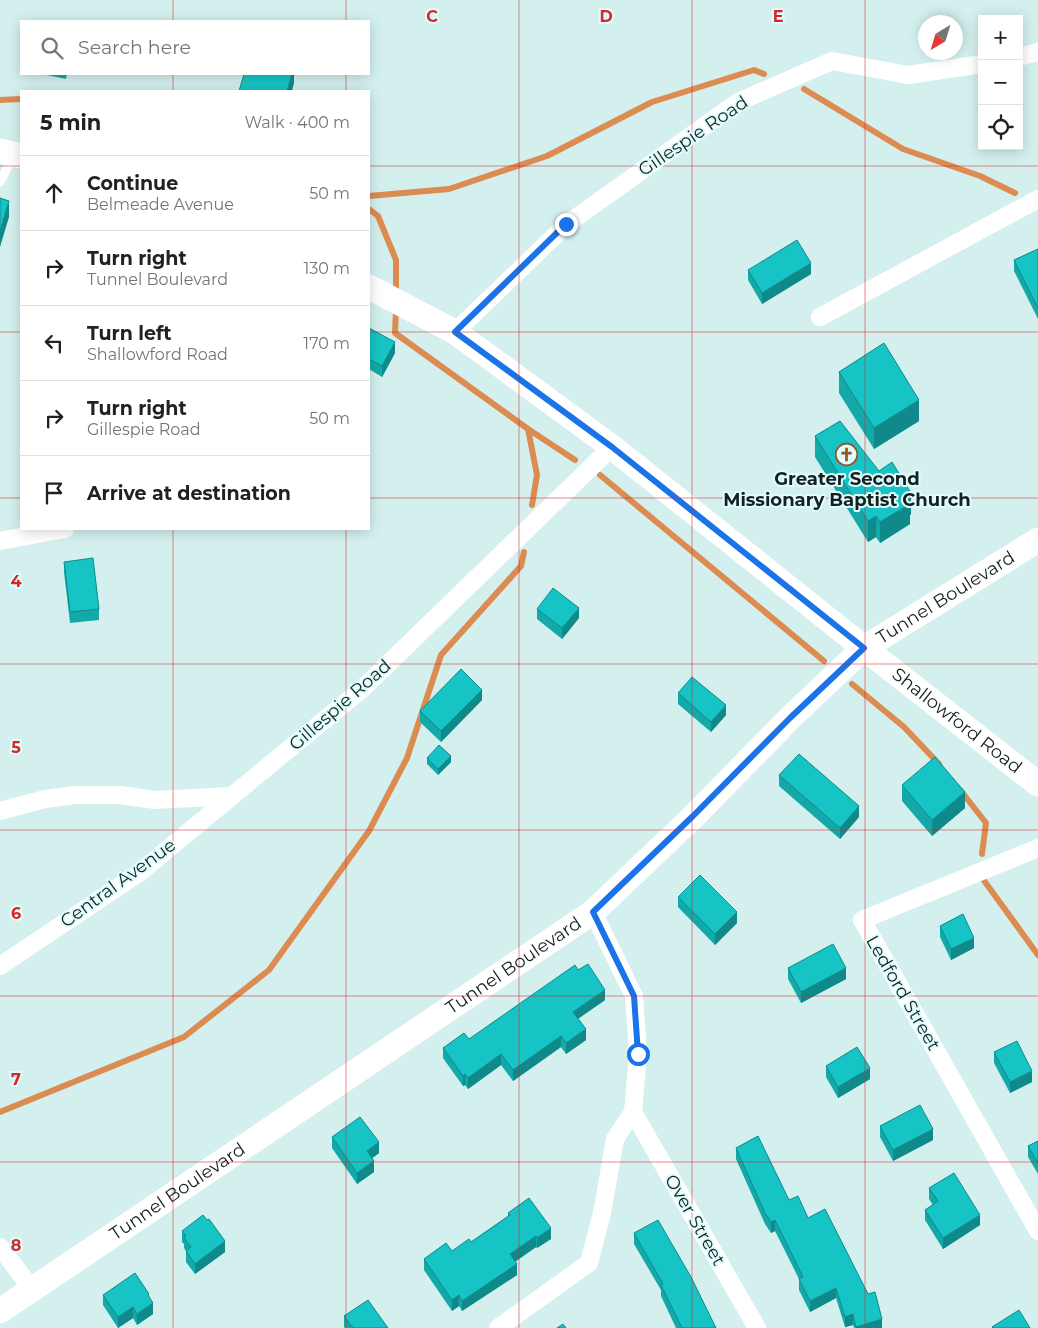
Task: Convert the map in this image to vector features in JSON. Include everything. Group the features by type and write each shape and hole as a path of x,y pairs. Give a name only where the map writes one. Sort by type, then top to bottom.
{"main road":[{"name":"Shallowford Road","path":"370,288 455,332 612,447 1038,784"},
{"name":"Tunnel Boulevard","path":"0,1311 593,912 864,648 1038,540"}],"street":[{"path":"1023,56 1038,52"},
{"name":"Gillespie Road","path":"455,332 566,224 738,102 832,61 908,75 978,65"},
{"path":"820,317 1038,198"},
{"name":"Gillespie Road","path":"232,796 362,689 612,447"},
{"path":"0,541 60,530"},
{"path":"0,811 45,799 75,796 120,795 155,800 232,796"},
{"name":"Central Avenue","path":"0,966 139,873 232,796"},
{"name":"Ledford Street","path":"1038,848 862,920 1038,1231"},
{"path":"498,1328 588,1263 602,1213 615,1139 633,1112 638,1054 634,996 593,912"},
{"name":"Over Street","path":"633,1112 757,1328"},
{"path":"0,1248 32,1289"}],"lane":[{"path":"0,182 12,153"}],"building":[{"path":"244,75 292,75 287,90 239,90"},
{"path":"0,198 9,201 0,231"},
{"path":"797,240 811,263 762,293 748,270"},
{"path":"1038,249 1038,308 1014,260"},
{"path":"370,329 395,342 382,366 370,360"},
{"path":"884,343 919,400 874,428 839,372"},
{"path":"840,421 879,471 892,462 911,493 905,497 910,504 880,522 876,516 868,521 815,436"},
{"path":"93,558 99,609 70,612 64,562"},
{"path":"553,588 579,608 562,628 537,609"},
{"path":"461,669 482,690 441,731 420,711"},
{"path":"692,677 726,705 711,722 678,693"},
{"path":"439,745 451,756 438,769 427,758"},
{"path":"799,754 859,806 840,828 779,775"},
{"path":"935,757 965,792 932,820 902,785"},
{"path":"700,875 737,912 715,934 678,897"},
{"path":"963,914 974,938 951,949 940,926"},
{"path":"833,944 846,968 801,992 788,968"},
{"path":"588,964 605,990 573,1012 586,1029 566,1043 561,1036 513,1070 501,1054 468,1078 465,1074 463,1076 443,1048 464,1033 469,1039 575,965 578,970"},
{"path":"1017,1041 1032,1071 1010,1082 994,1052"},
{"path":"857,1047 870,1068 838,1087 826,1066"},
{"path":"920,1105 933,1129 893,1150 880,1126"},
{"path":"360,1117 379,1142 367,1151 374,1161 357,1173 332,1137"},
{"path":"758,1136 789,1200 798,1196 808,1218 825,1209 868,1294 875,1292 882,1319 856,1327 853,1314 845,1317 836,1288 810,1301 799,1279 803,1277 775,1220 771,1222 765,1213 736,1148"},
{"path":"1038,1141 1038,1163 1028,1146"},
{"path":"954,1173 980,1215 943,1238 925,1210 938,1201 929,1188"},
{"path":"529,1198 551,1228 510,1254 517,1264 462,1301 459,1295 452,1300 424,1259 446,1243 452,1251 469,1239 471,1242 510,1215 508,1213"},
{"path":"203,1215 207,1220 209,1219 225,1241 195,1264 186,1251 191,1247 184,1238 186,1236 182,1231"},
{"path":"658,1220 691,1277 716,1328 682,1328 661,1285 663,1284 634,1233"},
{"path":"135,1273 153,1303 137,1314 133,1307 118,1317 103,1295"},
{"path":"368,1300 388,1328 353,1328 344,1316"},
{"path":"1019,1310 1030,1328 992,1327"},
{"path":"563,1324 566,1328 557,1328"}],"waterway":[{"path":"370,196 449,189 547,156 652,102 754,70 764,74"},
{"path":"804,89 903,149 980,176 1015,193"},
{"path":"0,100 20,99"},
{"path":"370,210 378,216 396,260 396,290"},
{"path":"396,310 395,333 528,429 575,460"},
{"path":"528,429 537,475 532,505"},
{"path":"600,475 824,661"},
{"path":"0,1112 184,1037 269,970 369,831 407,758 441,655 521,566 524,552"},
{"path":"852,684 904,727 939,764"},
{"path":"961,791 986,823 982,854"},
{"path":"980,875 1038,955"}],"place":[{"name":"Greater Second Missionary Baptist Church","path":"847,454"}],"route":[{"path":"566,224 455,332 612,447 864,648 593,912 634,996 638,1054"}]}
